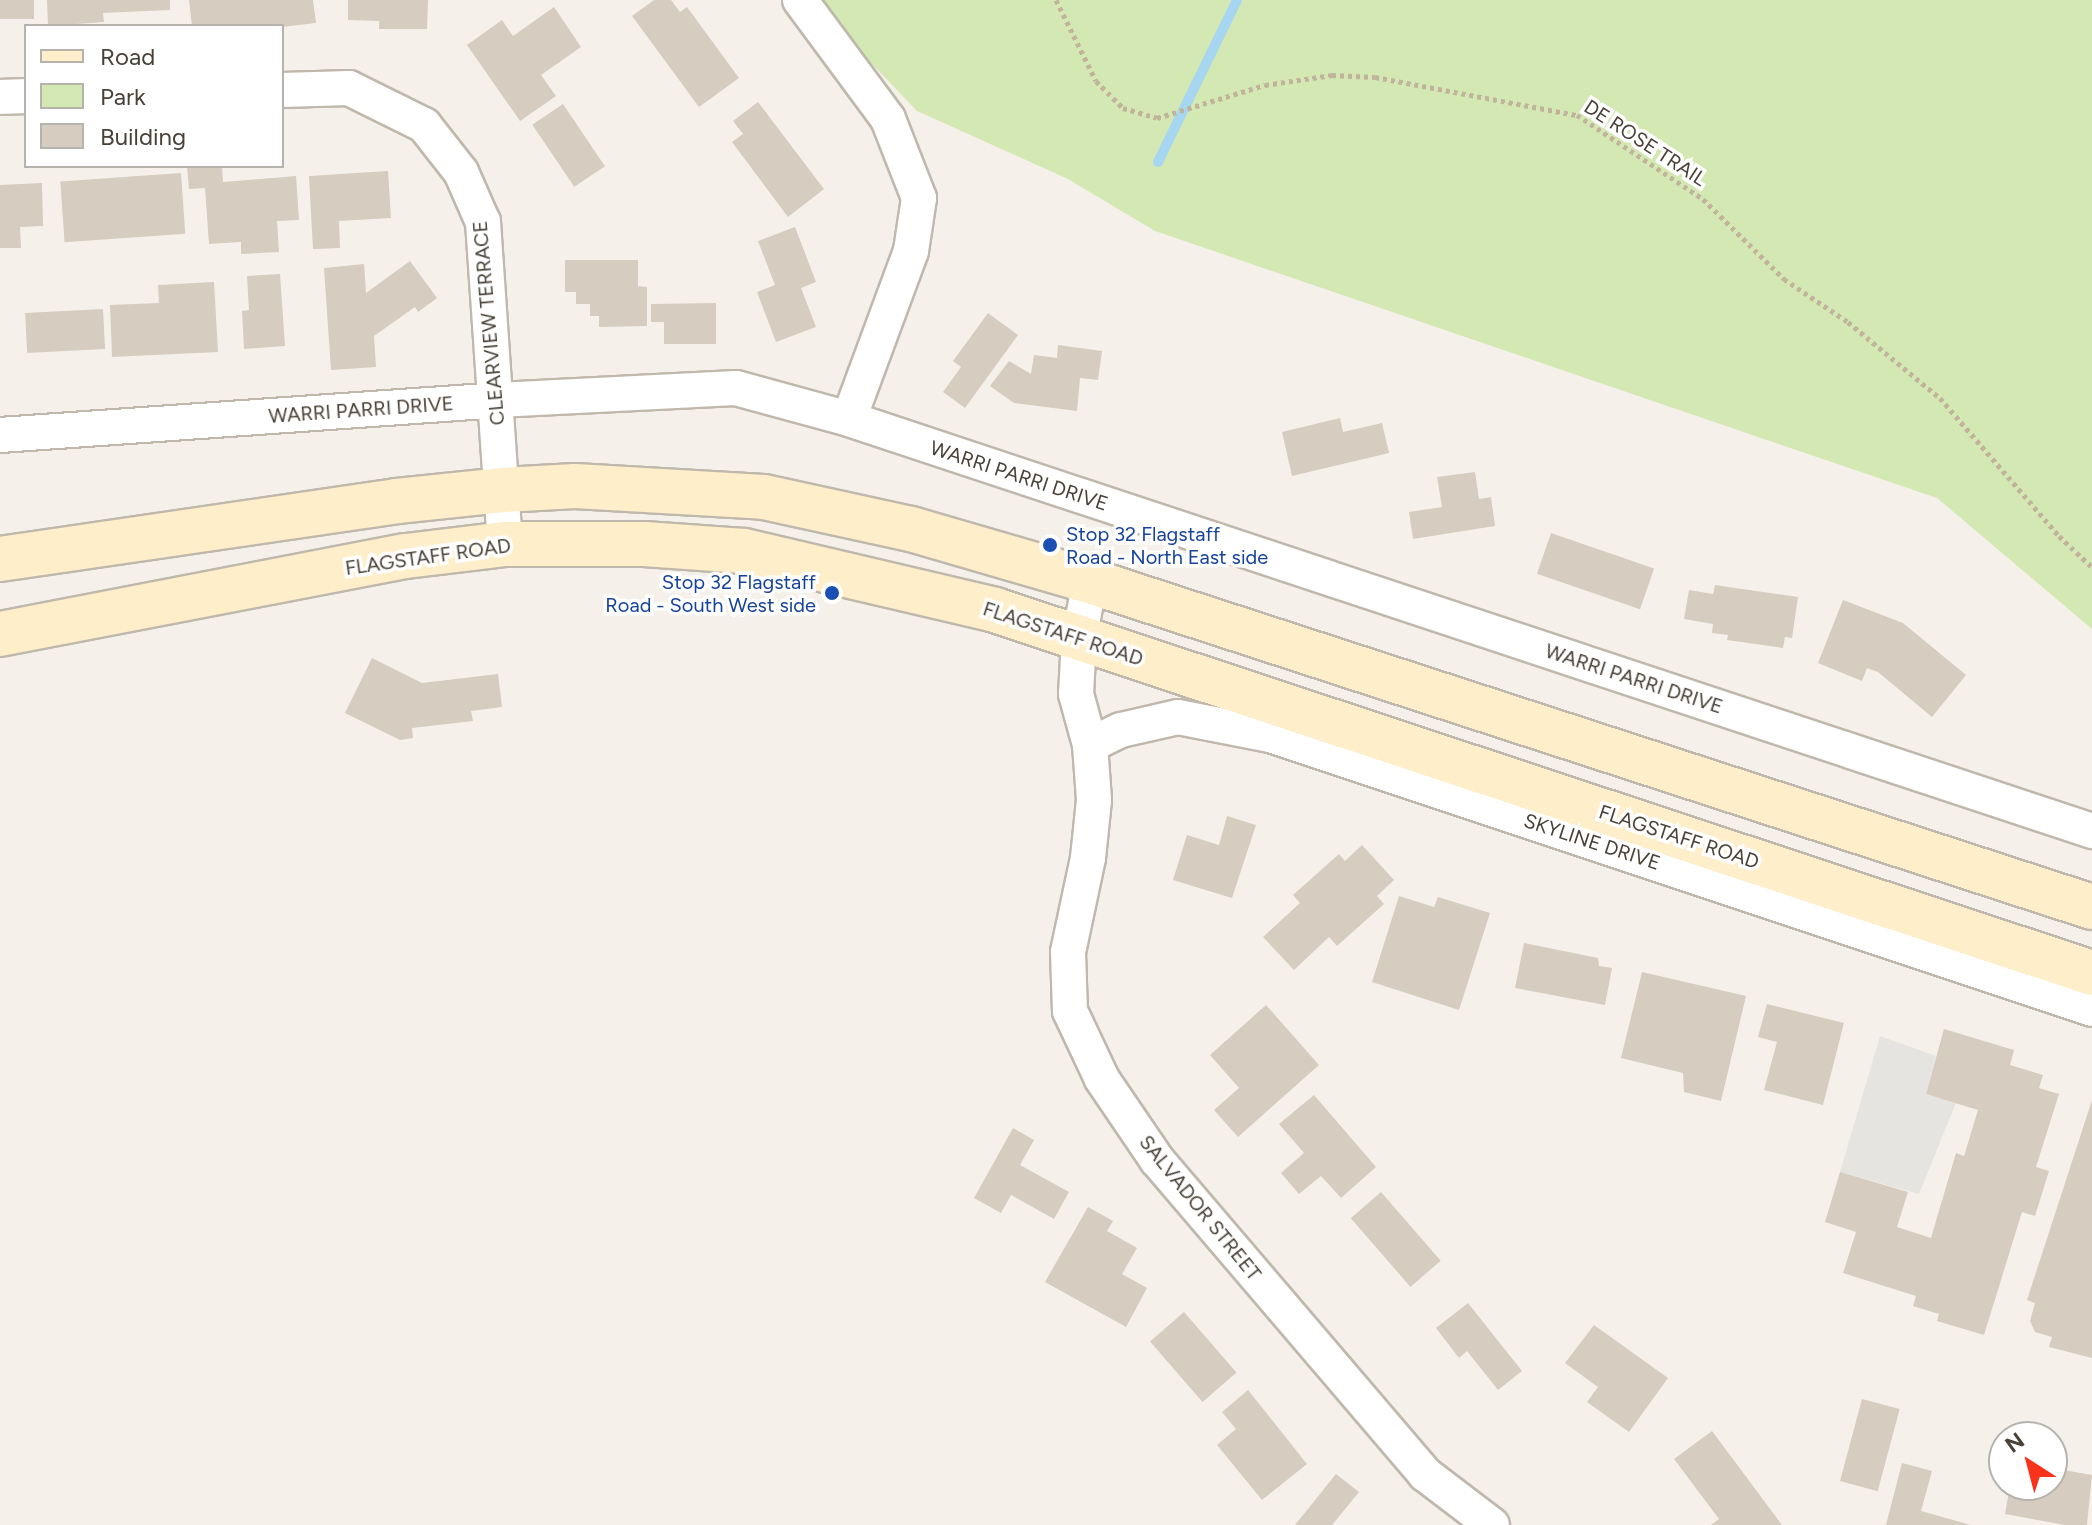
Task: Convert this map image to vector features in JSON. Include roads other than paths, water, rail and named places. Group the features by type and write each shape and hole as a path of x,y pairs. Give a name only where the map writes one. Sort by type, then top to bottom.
{"main road":[{"path":"0,559 397,501 503,490 575,486 764,497 911,529 1090,581 2092,907"},
{"name":"FLAGSTAFF ROAD","path":"0,634 406,556 505,544 644,544 744,551 995,610 2092,973"}],"street":[{"path":"800,0 888,119 919,198 907,264 849,419"},
{"name":"CLEARVIEW TERRACE","path":"284,90 349,88 424,125 461,172 483,222 505,544"},
{"path":"0,97 24,96"},
{"name":"WARRI PARRI DRIVE","path":"0,435 497,400 736,388 849,419 2092,831"},
{"name":"SALVADOR STREET","path":"1090,581 1079,639 1076,694 1090,745 1094,800 1088,858 1068,952 1070,1011 1102,1079 1157,1160 1425,1474 1492,1525"},
{"name":"SKYLINE DRIVE","path":"1090,745 1121,730 1178,717 1270,735 2092,1009"}],"waterway":[{"path":"1158,162 1237,0"}],"place":[{"name":"Stop 32 Flagstaff Road - North East side","path":"1050,545"},
{"name":"Stop 32 Flagstaff Road - South West side","path":"832,593"}]}
